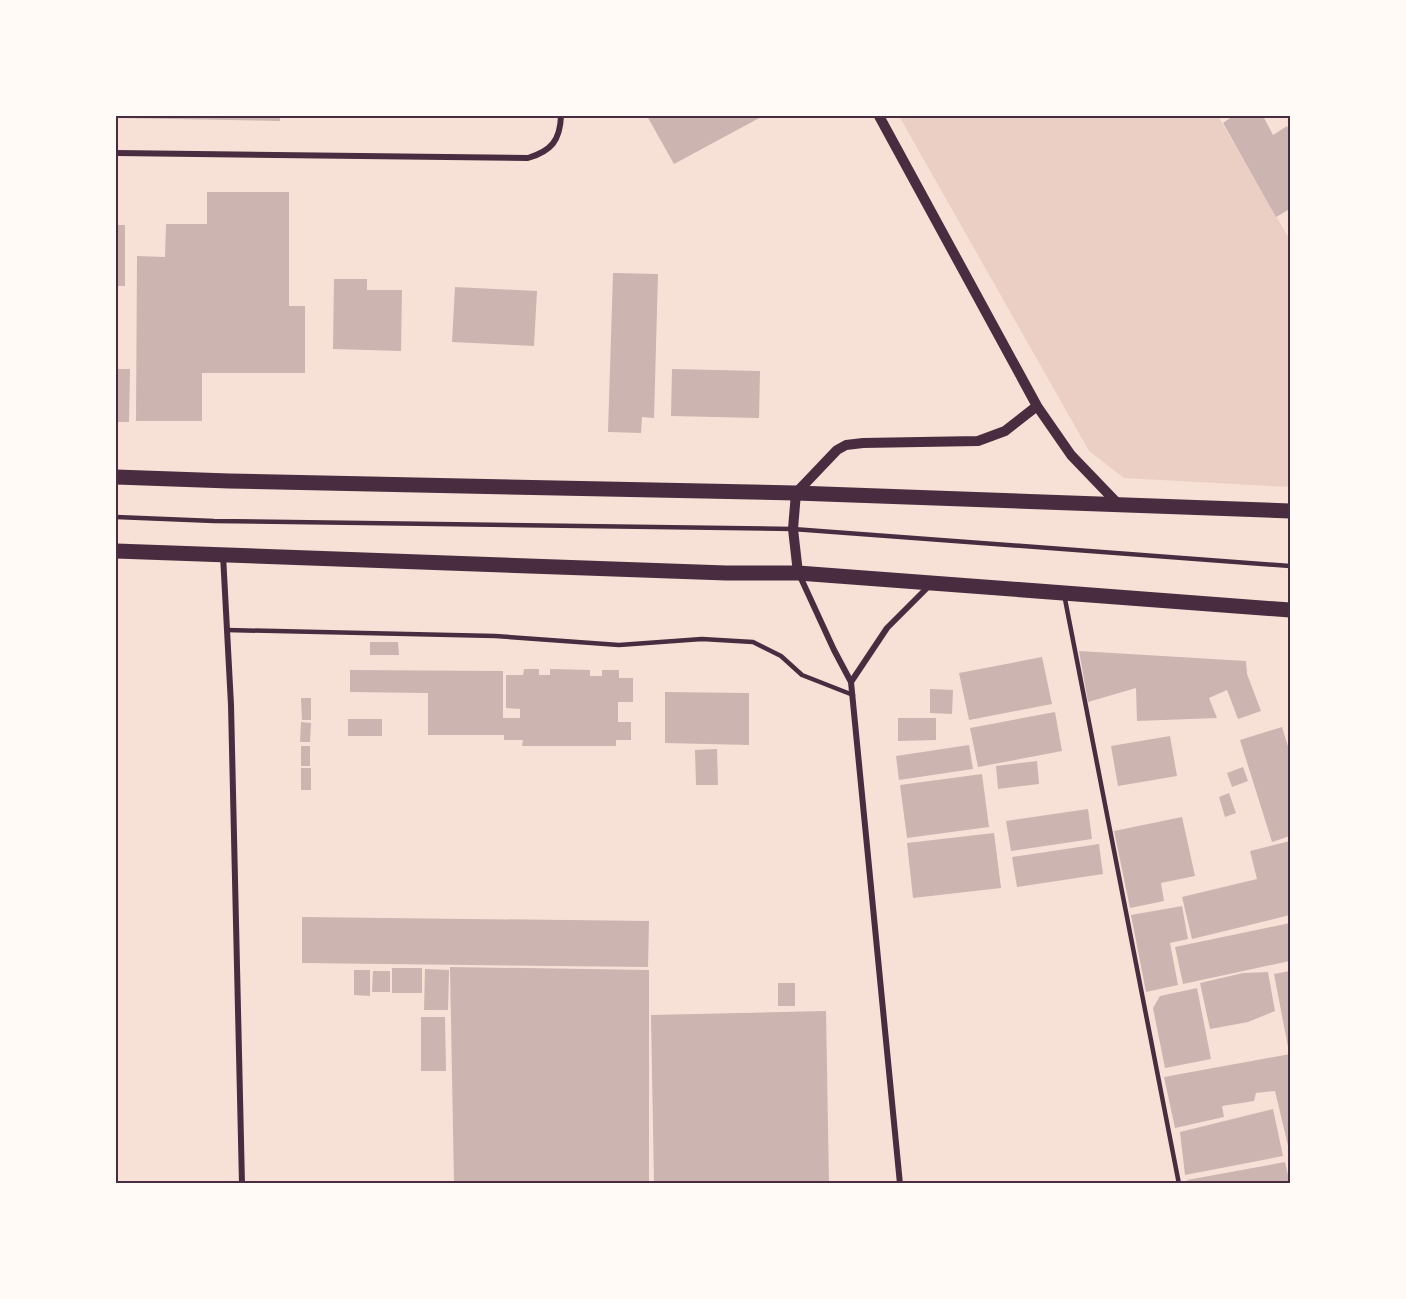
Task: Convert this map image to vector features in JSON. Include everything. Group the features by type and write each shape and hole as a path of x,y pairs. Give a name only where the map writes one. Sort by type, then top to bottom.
{"main road":[{"path":"116,477 796,493 1290,511"},
{"path":"116,551 726,573 798,573 1290,610"}],"street":[{"path":"116,153 528,158 544,153 553,145 561,116"},
{"path":"879,116 1037,406 1071,455 1119,505"},
{"path":"900,1184 853,695 851,682 798,573 793,529 796,493 837,450 846,445 978,441 1005,431 1037,406"},
{"path":"223,555 231,705 242,1184"},
{"path":"851,682 887,628 931,584"}],"lane":[{"path":"116,517 214,521 793,529 1290,566"},
{"path":"1064,592 1179,1184"},
{"path":"227,630 495,636 619,645 702,639 753,642 781,656 802,675 853,695"}],"shaded area":[{"path":"899,116 1218,116 1290,240 1290,487 1124,478 1089,451"}],"building":[{"path":"116,116 280,116 280,121 116,118"},
{"path":"647,116 763,116 674,164"},
{"path":"1233,116 1263,116 1273,135 1287,126 1290,132 1290,209 1276,217 1223,123"},
{"path":"207,192 289,192 289,306 305,306 305,373 202,373 202,421 136,421 137,256 165,257 166,224 207,224"},
{"path":"116,225 125,225 125,286 116,286"},
{"path":"613,273 658,274 654,418 642,417 641,433 608,432"},
{"path":"334,279 367,279 367,290 402,290 401,351 333,349"},
{"path":"455,287 537,291 534,346 452,342"},
{"path":"116,369 130,369 129,422 116,422"},
{"path":"672,369 760,371 759,418 671,416"},
{"path":"370,642 398,642 399,655 370,655"},
{"path":"1079,651 1246,661 1247,674 1261,711 1238,719 1227,690 1209,698 1217,718 1137,721 1136,688 1088,702"},
{"path":"1042,657 1052,704 969,720 959,673"},
{"path":"524,669 539,669 539,675 550,675 550,669 590,670 590,676 602,676 602,670 619,670 619,678 633,678 633,702 618,702 618,722 631,722 631,740 616,740 616,746 522,746 523,740 504,740 504,735 428,735 428,693 350,692 350,670 503,671 503,718 520,718 520,709 506,708 506,675 523,675"},
{"path":"930,689 953,690 952,714 930,713"},
{"path":"665,692 749,693 749,745 665,743"},
{"path":"301,698 311,698 311,720 302,720"},
{"path":"1055,712 1062,751 978,767 970,728"},
{"path":"898,718 936,718 936,740 898,741"},
{"path":"348,719 382,719 382,736 348,736"},
{"path":"301,722 311,723 310,742 300,742"},
{"path":"1282,727 1290,753 1290,836 1272,842 1240,740"},
{"path":"1170,736 1177,776 1118,786 1111,746"},
{"path":"969,745 973,769 899,780 896,756"},
{"path":"301,746 310,746 310,766 301,766"},
{"path":"717,749 718,785 696,785 695,750"},
{"path":"1037,761 1039,784 998,789 996,766"},
{"path":"1243,767 1248,781 1232,787 1227,773"},
{"path":"301,768 311,768 311,790 301,790"},
{"path":"982,774 989,827 907,838 900,785"},
{"path":"1229,793 1236,813 1225,817 1219,797"},
{"path":"1088,809 1092,839 1011,851 1006,821"},
{"path":"1182,817 1195,876 1161,883 1164,901 1130,908 1114,831"},
{"path":"994,833 1001,888 913,898 907,843"},
{"path":"1290,841 1290,915 1192,939 1182,897 1257,879 1250,851"},
{"path":"1099,844 1103,874 1017,887 1012,857"},
{"path":"1182,906 1188,939 1170,943 1178,985 1146,992 1131,915"},
{"path":"302,917 649,921 648,967 302,963"},
{"path":"1290,923 1290,961 1183,984 1175,947"},
{"path":"450,967 649,970 649,1184 454,1184"},
{"path":"392,968 422,968 422,993 392,993"},
{"path":"425,969 449,970 448,1010 424,1010"},
{"path":"354,970 370,970 370,996 354,995"},
{"path":"373,971 390,971 390,992 372,992"},
{"path":"1290,971 1290,1051 1289,1052 1274,974"},
{"path":"1268,972 1275,1011 1248,1022 1210,1029 1200,983 1243,973"},
{"path":"778,983 795,983 795,1006 778,1006"},
{"path":"1197,988 1211,1059 1165,1068 1153,1008 1160,996"},
{"path":"826,1011 829,1184 654,1184 651,1015"},
{"path":"421,1017 445,1017 446,1071 421,1071"},
{"path":"1290,1054 1290,1154 1275,1091 1256,1093 1254,1101 1222,1106 1224,1117 1175,1128 1164,1077"},
{"path":"1273,1109 1283,1156 1185,1175 1180,1132"},
{"path":"1285,1162 1290,1184 1188,1184 1187,1180"}]}
